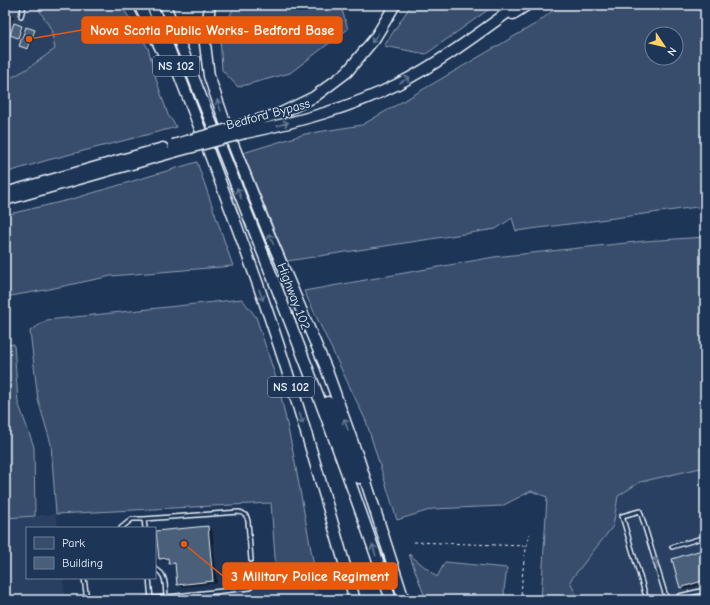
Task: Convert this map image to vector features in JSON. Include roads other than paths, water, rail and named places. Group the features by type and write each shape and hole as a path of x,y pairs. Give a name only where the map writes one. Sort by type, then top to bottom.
{"highway":[{"path":"139,5 200,128"},
{"name":"NS 102","path":"152,5 200,128 269,316 355,600"},
{"name":"Highway 102","path":"165,5 316,388 353,488 390,600"},
{"path":"210,5 205,44 209,76 229,134 263,220 326,368 377,514 404,600"},
{"name":"Bedford Bypass","path":"5,200 244,129 314,97 347,72 375,38 395,5"},
{"name":"Bedford Bypass","path":"244,129 280,126 358,102 398,84 459,48 518,5"},
{"path":"459,48 527,5"},
{"name":"Bedford Bypass","path":"5,193 174,149"},
{"path":"254,229 263,241 352,462 377,514"}],"lane":[{"path":"21,16 24,5"},
{"path":"647,600 622,516 640,510 667,600"},
{"path":"122,527 132,519 239,512 243,513 247,516 248,521 252,560"},
{"path":"144,518 145,527"},
{"path":"672,547 705,537"},
{"path":"156,570 162,573 165,578 166,597"},
{"path":"84,579 87,600"},
{"path":"150,579 151,599"},
{"path":"139,600 250,588"},
{"path":"679,600 679,596 705,590"}],"place":[{"name":"Nova Scotia Public Works- Bedford Base","path":"29,39"},
{"name":"3 Military Police Regiment","path":"184,544"}]}
